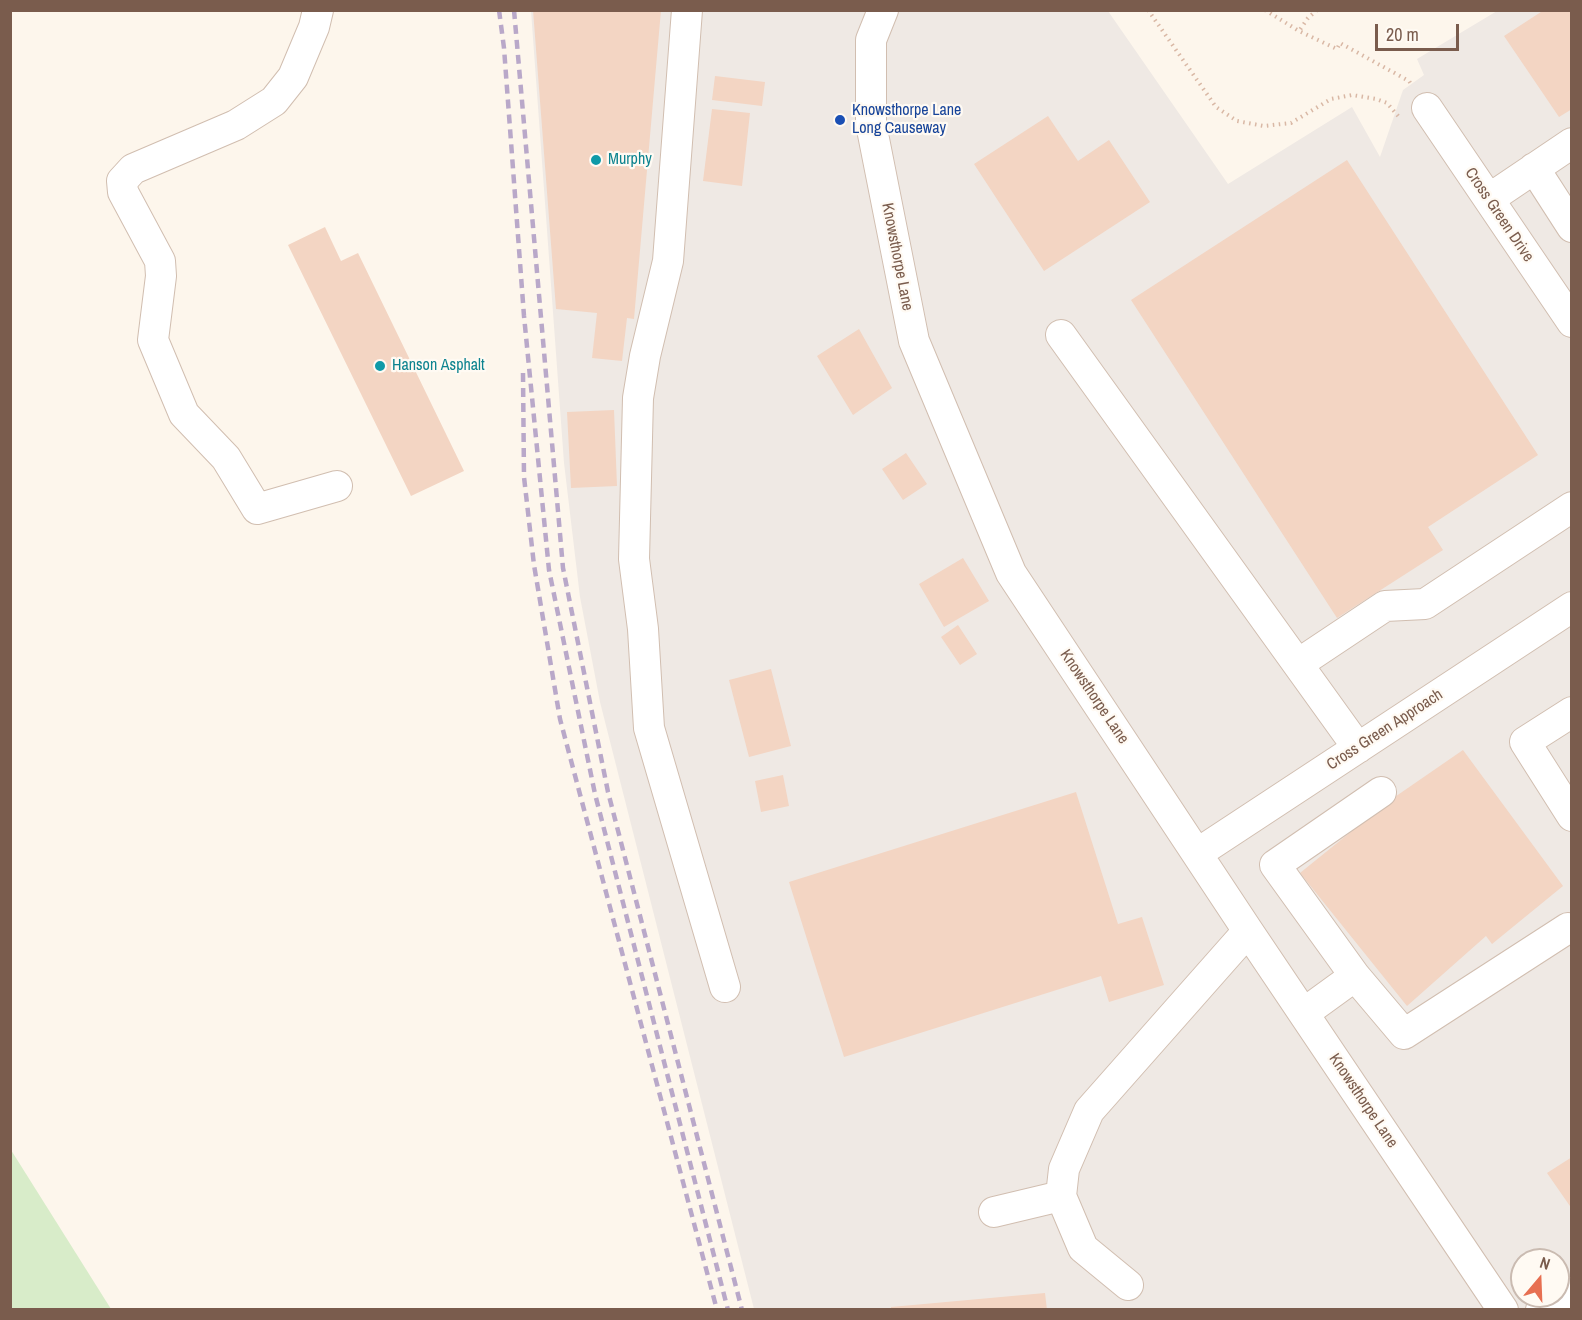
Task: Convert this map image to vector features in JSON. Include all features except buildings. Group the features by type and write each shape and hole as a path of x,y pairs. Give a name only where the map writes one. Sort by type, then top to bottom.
{"street":[{"path":"318,10 314,27 293,77 274,101 236,125 133,169 122,181 123,192 160,261 161,276 153,340 184,414 226,458 257,509 337,486"},
{"path":"687,10 668,261 645,356 638,398 634,560 643,629 649,728 725,987"},
{"name":"Knowsthorpe Lane","path":"883,10 871,40 871,124 914,341 1011,573 1503,1310"},
{"name":"Cross Green Drive","path":"1430,113 1572,322"},
{"path":"1489,199 1572,143"},
{"path":"1534,168 1572,227"},
{"path":"1061,335 1358,748"},
{"path":"1298,664 1385,606 1425,604 1572,507"},
{"name":"Cross Green Approach","path":"1198,853 1572,607"},
{"path":"1572,712 1526,742 1572,816"},
{"path":"1381,792 1275,865 1355,976 1404,1034 1568,928"},
{"path":"1128,1285 1083,1248 1061,1196 1064,1169 1089,1111 1248,931"},
{"path":"1304,1013 1355,976"},
{"path":"994,1212 1061,1196"},
{"path":"1541,1310 1572,1293"}],"path":[{"path":"1148,10 1216,107 1237,121 1264,126 1291,123 1331,99 1352,95 1387,103 1411,132 1430,113 1409,81 1340,43 1337,49 1299,31 1265,10"},
{"path":"1299,31 1317,10"}],"shaded area":[{"path":"531,11 1108,11 1228,184 1352,107 1380,157 1403,90 1424,75 1417,59 1497,11 1571,11 1571,1309 754,1309 600,702 580,597 564,463"}],"green space":[{"path":"11,1150 111,1309 11,1309"}],"railway":[{"path":"499,10 504,48 524,316 549,570 595,794 728,1310"},
{"path":"514,10 563,568 608,792 742,1310"},
{"path":"523,373 524,477 534,565 560,719 717,1310"}],"place":[{"name":"Knowsthorpe Lane Long Causeway","path":"840,120"},
{"name":"Murphy","path":"596,160"},
{"name":"Hanson Asphalt","path":"380,366"}]}
